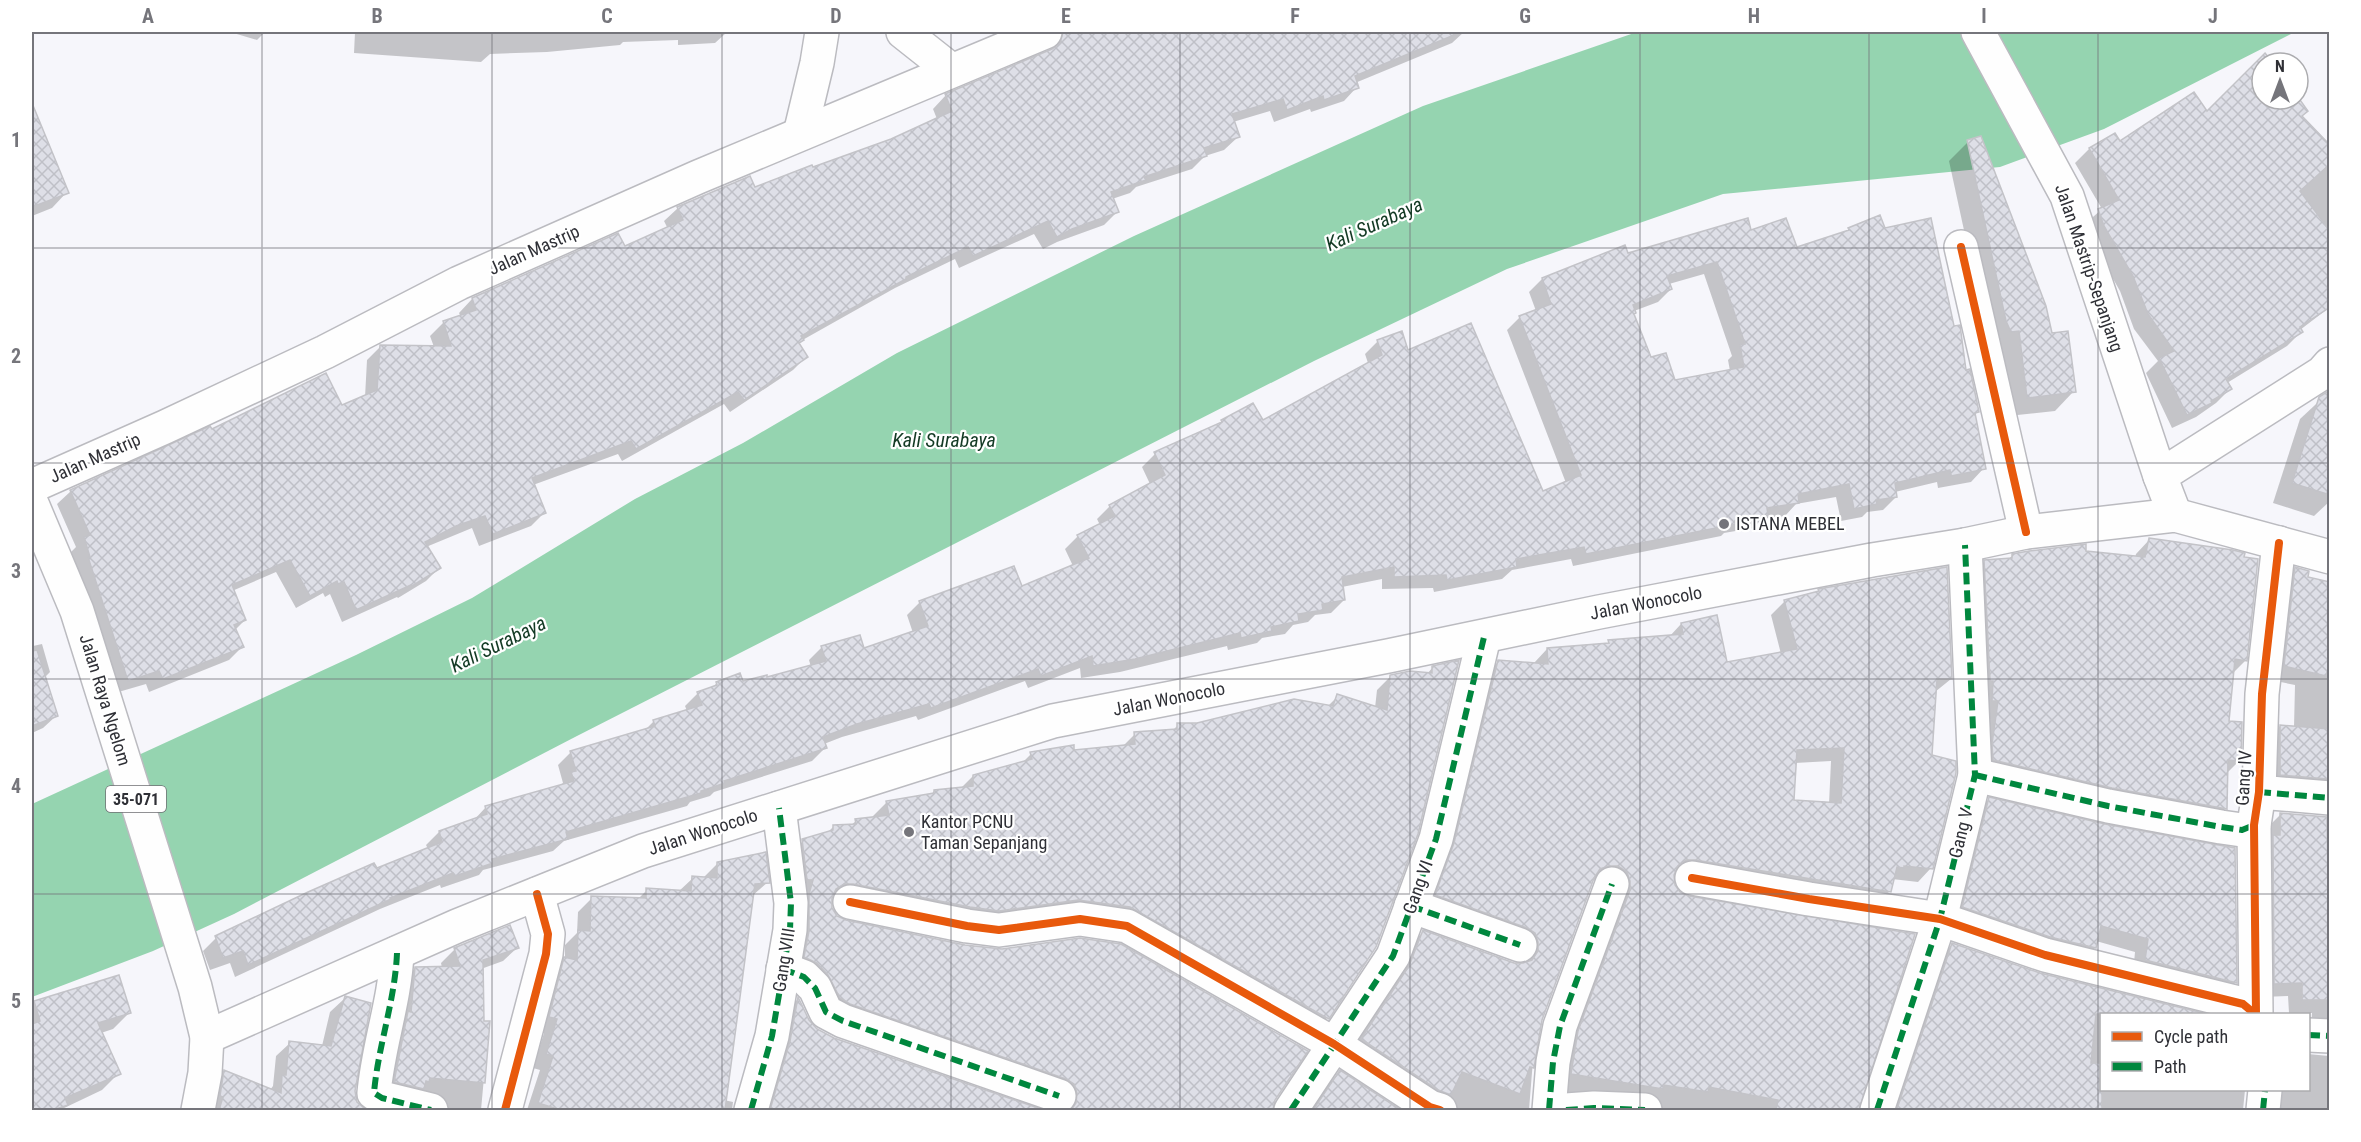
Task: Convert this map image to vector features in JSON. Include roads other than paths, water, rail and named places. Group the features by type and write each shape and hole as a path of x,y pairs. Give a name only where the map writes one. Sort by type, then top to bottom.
{"main road":[{"path":"800,134 822,32"},
{"path":"903,32 951,70"},
{"name":"Jalan Mastrip","path":"32,486 325,352 459,283 800,134 1045,32"},
{"name":"Jalan Mastrip-Sepanjang","path":"1978,32 2067,196 2175,516"},
{"path":"1961,247 2026,531"},
{"path":"2160,476 2322,373 2330,364"},
{"name":"Jalan Raya Ngelom","path":"32,504 76,611 195,987 207,1037 205,1073 198,1110"},
{"path":"2175,516 2330,557"},
{"name":"Jalan Wonocolo","path":"207,1037 397,953 642,851 1053,721 1872,560 1965,545 2026,531 2175,516"},
{"name":"Gang IV","path":"2255,1013 2254,825 2259,792 2262,694 2279,543"},
{"name":"Gang V","path":"1877,1110 1940,919 1976,775 1965,545"},
{"name":"Gang VI","path":"1292,1110 1393,956 1436,839 1484,636"},
{"path":"1976,775 2108,806 2221,827 2242,830 2254,825"},
{"path":"2259,792 2330,798"},
{"name":"Gang VIII","path":"751,1110 772,1036 790,930 791,903 779,808"},
{"path":"1692,878 1940,919 2045,955 2243,1004 2254,1013"},
{"path":"1549,1110 1553,1062 1560,1026 1612,884"},
{"path":"505,1110 546,954 548,934 537,894"},
{"path":"850,902 967,926 999,930 1080,919 1127,926 1334,1044 1430,1107 1440,1110"},
{"path":"1412,906 1520,945"},
{"path":"397,953 393,999 375,1078 375,1093 382,1098 431,1110"},
{"path":"783,969 804,977 815,988 826,1012 843,1021 1059,1096"},
{"path":"2310,1035 2330,1036"},
{"path":"2263,1110 2265,1091"},
{"path":"1566,1110 1594,1108 1645,1110"}],"water":[{"name":"Kali Surabaya","path":"1637,32 2295,32 2258,51 2250,51 2250,55 2104,129 2000,167 1723,194 1507,269 1314,361 575,737 234,914 153,951 32,997 32,804 356,655 472,598 635,499 743,443 897,353 1134,236 1423,106"}],"place":[{"name":"ISTANA MEBEL","path":"1724,524"},
{"name":"Kantor PCNU Taman Sepanjang","path":"909,832"}]}
